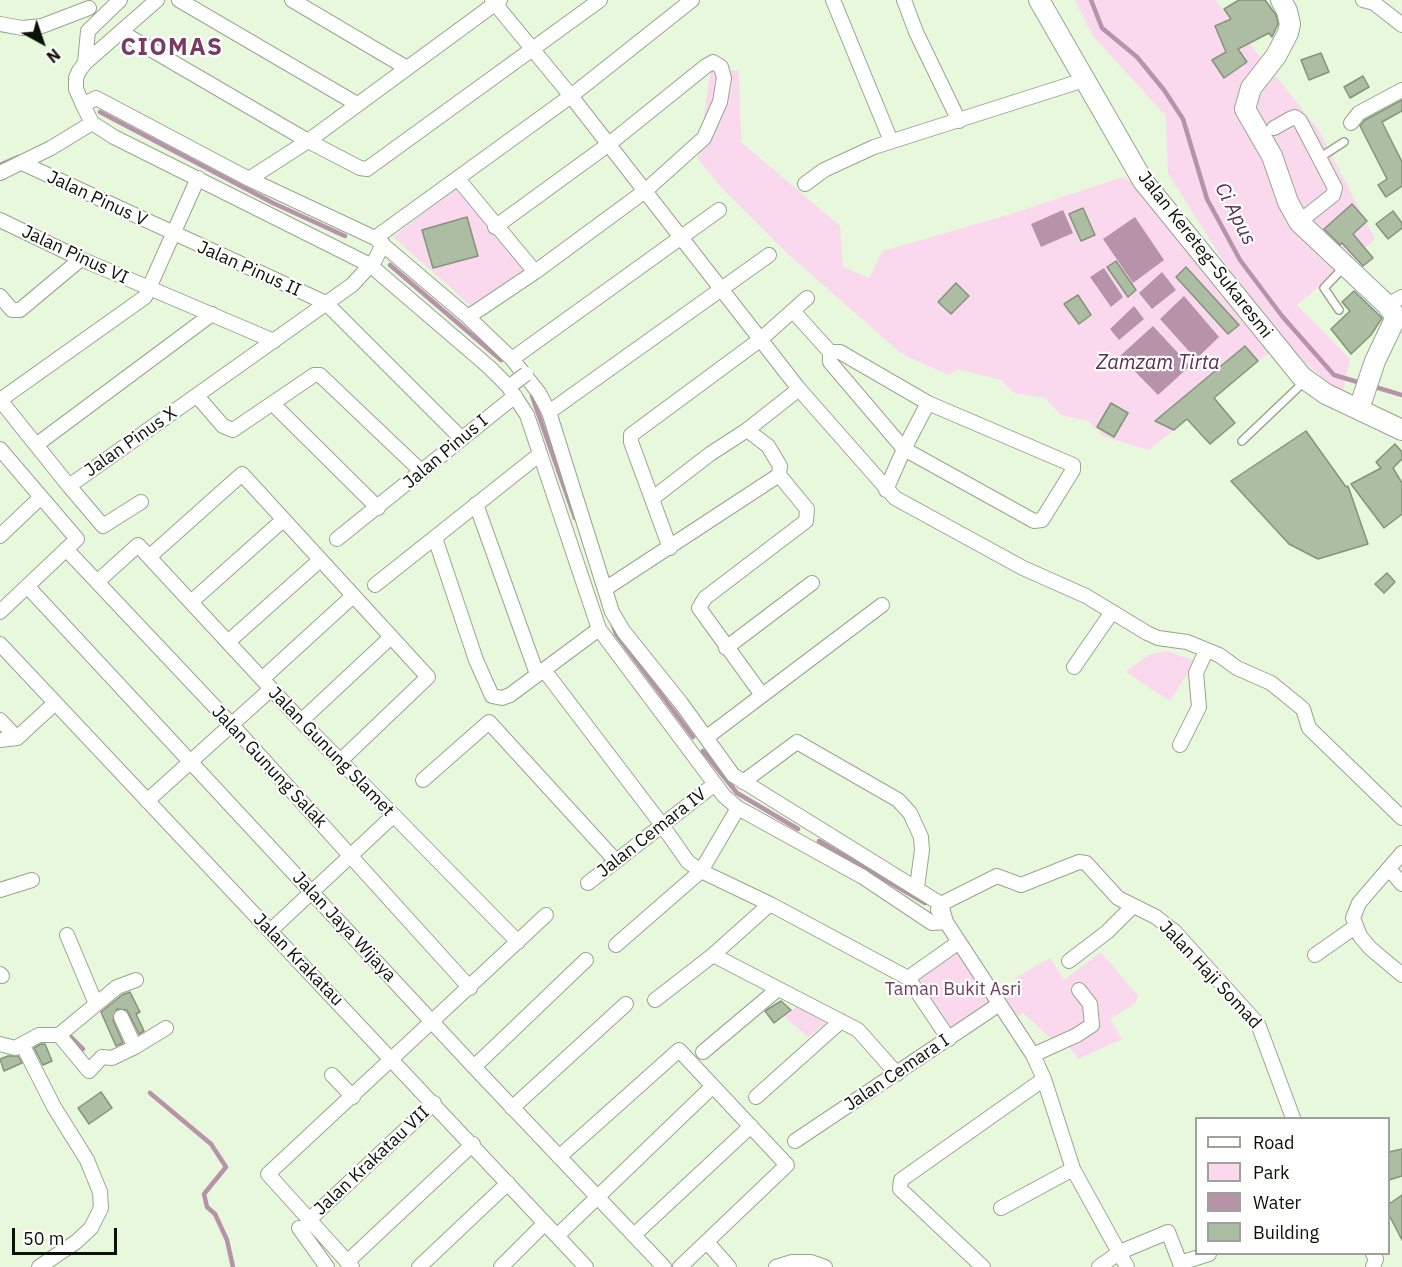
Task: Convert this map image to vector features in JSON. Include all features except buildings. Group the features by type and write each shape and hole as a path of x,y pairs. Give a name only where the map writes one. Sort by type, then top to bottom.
{"street":[{"path":"85,63 88,31 120,0"},
{"path":"157,0 85,63 76,78 76,89 92,123 114,137 198,178 377,251 426,310 517,382 549,412 612,612 624,632 733,775 863,877 939,922 959,942 998,1005 1033,1055 1044,1079 1073,1169 1127,1267"},
{"path":"178,0 357,104"},
{"path":"292,0 407,68"},
{"path":"121,32 308,141 360,168 367,169 600,0"},
{"name":"Jalan Pinus X","path":"141,502 102,526 69,486 359,279 377,251 458,179 571,96 692,0"},
{"path":"834,0 891,141"},
{"path":"904,0 959,121"},
{"name":"Jalan Kereteg–Sukaresmi","path":"1039,0 1143,181 1306,380 1326,394 1361,404 1402,430"},
{"path":"1281,0 1290,24 1288,33 1276,57 1251,88 1245,109 1272,156 1288,202 1299,222 1344,267 1397,309 1375,361 1361,404"},
{"path":"1364,0 1374,3 1402,25"},
{"path":"249,179 308,141 496,1 761,339 792,393 886,490 895,498 957,533 1023,568 1086,596 1158,638 1187,642 1288,695 1303,709 1309,728 1402,818"},
{"path":"0,24 22,28 42,26 84,4 104,15"},
{"path":"468,317 535,272 645,191 704,138 720,102 724,78 722,67 714,62 706,66 609,144 495,227"},
{"path":"805,184 844,160 891,141 1084,80"},
{"path":"1351,123 1359,113 1402,90"},
{"path":"83,105 96,98 249,179 377,251 468,317 512,359 527,415 599,629 715,783 738,808 806,833 917,887 942,903 939,922"},
{"path":"1274,128 1295,117 1300,121 1335,192 1299,222"},
{"path":"0,173 92,123"},
{"name":"Jalan Pinus V","path":"22,163 172,235"},
{"path":"69,486 0,400 128,312 145,297 198,178"},
{"path":"458,179 495,227 535,272"},
{"path":"512,359 719,210"},
{"name":"Jalan Pinus VI","path":"0,220 81,259 274,341"},
{"name":"Jalan Pinus II","path":"172,235 326,303"},
{"path":"549,412 769,255"},
{"path":"0,296 12,310 20,310 81,259"},
{"path":"670,548 630,442 632,435 761,339 807,298"},
{"path":"326,303 462,439"},
{"path":"793,311 830,352 830,362 904,449 1034,521 1042,520 1047,514 1073,470 1073,465 1069,461 928,403 840,352 830,352"},
{"path":"36,445 212,314"},
{"path":"197,396 217,421 233,430 274,405 314,375 320,375 422,472"},
{"name":"Jalan Pinus I","path":"337,539 462,439 517,382"},
{"path":"653,498 710,454 747,430 792,393"},
{"path":"886,490 928,403"},
{"path":"274,405 378,508"},
{"path":"747,430 768,446 780,466 779,475 807,509 806,521 701,603 699,608 762,695"},
{"path":"375,585 540,454"},
{"path":"0,612 77,539 2,455"},
{"path":"97,582 138,545 149,557 242,474 428,677 340,761"},
{"path":"605,589 779,475"},
{"path":"0,536 41,497"},
{"path":"476,504 540,672 662,825 688,862 701,871 770,904 909,978 949,1039"},
{"path":"191,602 284,520"},
{"path":"435,538 489,692 497,698 502,698 599,629"},
{"name":"Jalan Gunung Salak","path":"66,549 232,725 470,988"},
{"name":"Jalan Gunung Slamet","path":"149,557 340,761 518,942"},
{"path":"228,642 320,560"},
{"path":"726,648 812,584"},
{"name":"Jalan Jaya Wijaya","path":"27,585 512,1108 664,1267"},
{"path":"147,801 232,725 267,684 353,596"},
{"path":"706,737 882,605"},
{"path":"1074,667 1112,612"},
{"path":"302,721 391,636"},
{"name":"Jalan Krakatau","path":"0,644 473,1144 585,1267"},
{"path":"1180,745 1199,707 1196,673 1206,651"},
{"path":"0,740 17,738 55,703"},
{"path":"0,720 17,738"},
{"path":"423,780 489,722 616,861"},
{"path":"743,782 797,742 898,800 910,813 921,837 922,850 917,887"},
{"name":"Jalan Cemara IV","path":"588,883 715,783"},
{"path":"616,945 701,871 738,808"},
{"path":"270,931 393,816"},
{"path":"1402,853 1355,909 1355,927 1370,948 1402,975"},
{"name":"Jalan Haji Somad","path":"942,903 997,876 1026,885 1079,862 1093,868 1118,898 1156,917 1174,932 1258,1024 1292,1117"},
{"path":"1389,869 1402,884"},
{"path":"0,890 32,880"},
{"path":"655,1000 713,955 770,904"},
{"path":"1069,961 1107,932 1133,906"},
{"path":"327,1267 304,1224 268,1174 394,1060 546,915"},
{"path":"1316,955 1355,927"},
{"path":"67,935 96,1004"},
{"path":"909,978 959,942"},
{"path":"713,955 858,1030 897,1074"},
{"path":"474,1067 586,960"},
{"path":"0,1044 11,1049 39,1035 60,1035 117,987 136,980"},
{"path":"703,1052 778,989"},
{"path":"1033,1055 1077,1035 1092,1025 1090,1004 1078,990"},
{"path":"512,1108 626,1004"},
{"name":"Jalan Cemara I","path":"795,1141 998,1005"},
{"path":"121,1017 135,1047"},
{"path":"756,1097 841,1021"},
{"path":"60,1035 89,1071 102,1057 112,1058 166,1028"},
{"path":"22,1044 74,1142 87,1160 100,1192 101,1208 84,1236 39,1267"},
{"path":"559,1157 679,1050 787,1165 680,1267"},
{"path":"332,1075 353,1097"},
{"path":"983,1267 900,1189 901,1180 1044,1079"},
{"path":"557,1236 713,1086"},
{"name":"Jalan Krakatau VII","path":"304,1224 434,1103"},
{"path":"634,1235 751,1126"},
{"path":"304,1224 350,1264 473,1144"},
{"path":"1001,1208 1073,1169"},
{"path":"419,1267 508,1183"},
{"path":"501,1267 545,1223"},
{"path":"1099,1267 1119,1252 1168,1232 1180,1263 1206,1255"},
{"path":"707,1242 729,1267"},
{"path":"776,1267 811,1262 825,1267"}],"lane":[{"path":"1319,158 1344,142"},
{"path":"1338,310 1324,288 1344,267"},
{"path":"1242,441 1306,380"}],"green space":[{"path":"1075,0 1215,0 1318,129 1375,239 1297,305 1350,359 1342,395 1264,326 1168,173 1166,116 1093,36"},
{"path":"711,67 739,71 741,142 840,226 843,267 869,278 883,251 1008,215 1123,177 1159,201 1270,352 1149,450 1103,436 1088,421 1061,415 1045,398 1014,393 1001,380 958,369 948,375 902,354 788,254 722,188 698,159"},
{"path":"457,187 528,272 475,309 393,237"},
{"path":"1167,651 1195,661 1170,701 1126,672 1148,655"},
{"name":"Taman Bukit Asri","path":"959,942 998,1005 949,1039 909,978"},
{"path":"1101,952 1138,996 1135,1003 1110,1019 1122,1039 1078,1059 1065,1040 1055,1042 1023,1013 1018,1016 1005,1000 1020,988 1015,978 1050,958 1064,980"},
{"path":"799,1005 826,1023 808,1037 784,1016"}],"water":[{"path":"1063,210 1073,233 1041,247 1031,224"},
{"path":"1135,217 1164,260 1133,283 1103,239"},
{"path":"1104,268 1123,297 1111,307 1090,277"},
{"path":"1162,272 1176,290 1152,309 1139,293"},
{"path":"1184,296 1219,337 1196,359 1160,319"},
{"path":"1134,306 1144,319 1119,340 1110,329"},
{"name":"Zamzam Tirta","path":"1153,326 1190,366 1158,395 1120,356"}],"waterway":[{"name":"Ci Apus","path":"1091,0 1102,28 1137,57 1164,90 1183,119 1207,199 1240,260 1282,316 1334,375 1361,383"},
{"path":"100,112 273,203 345,236"},
{"path":"0,165 18,157"},
{"path":"390,265 501,360"},
{"name":"Ci Apus","path":"1372,386 1402,395"},
{"path":"532,396 575,518"},
{"path":"613,625 616,634 693,737"},
{"path":"703,751 737,793 798,829"},
{"path":"819,841 925,903"},
{"path":"67,1033 83,1049"},
{"path":"150,1093 211,1144 226,1167 204,1194 207,1207 215,1214 227,1240 233,1267"}],"district":[{"name":"CIOMAS","path":"172,48"}]}
